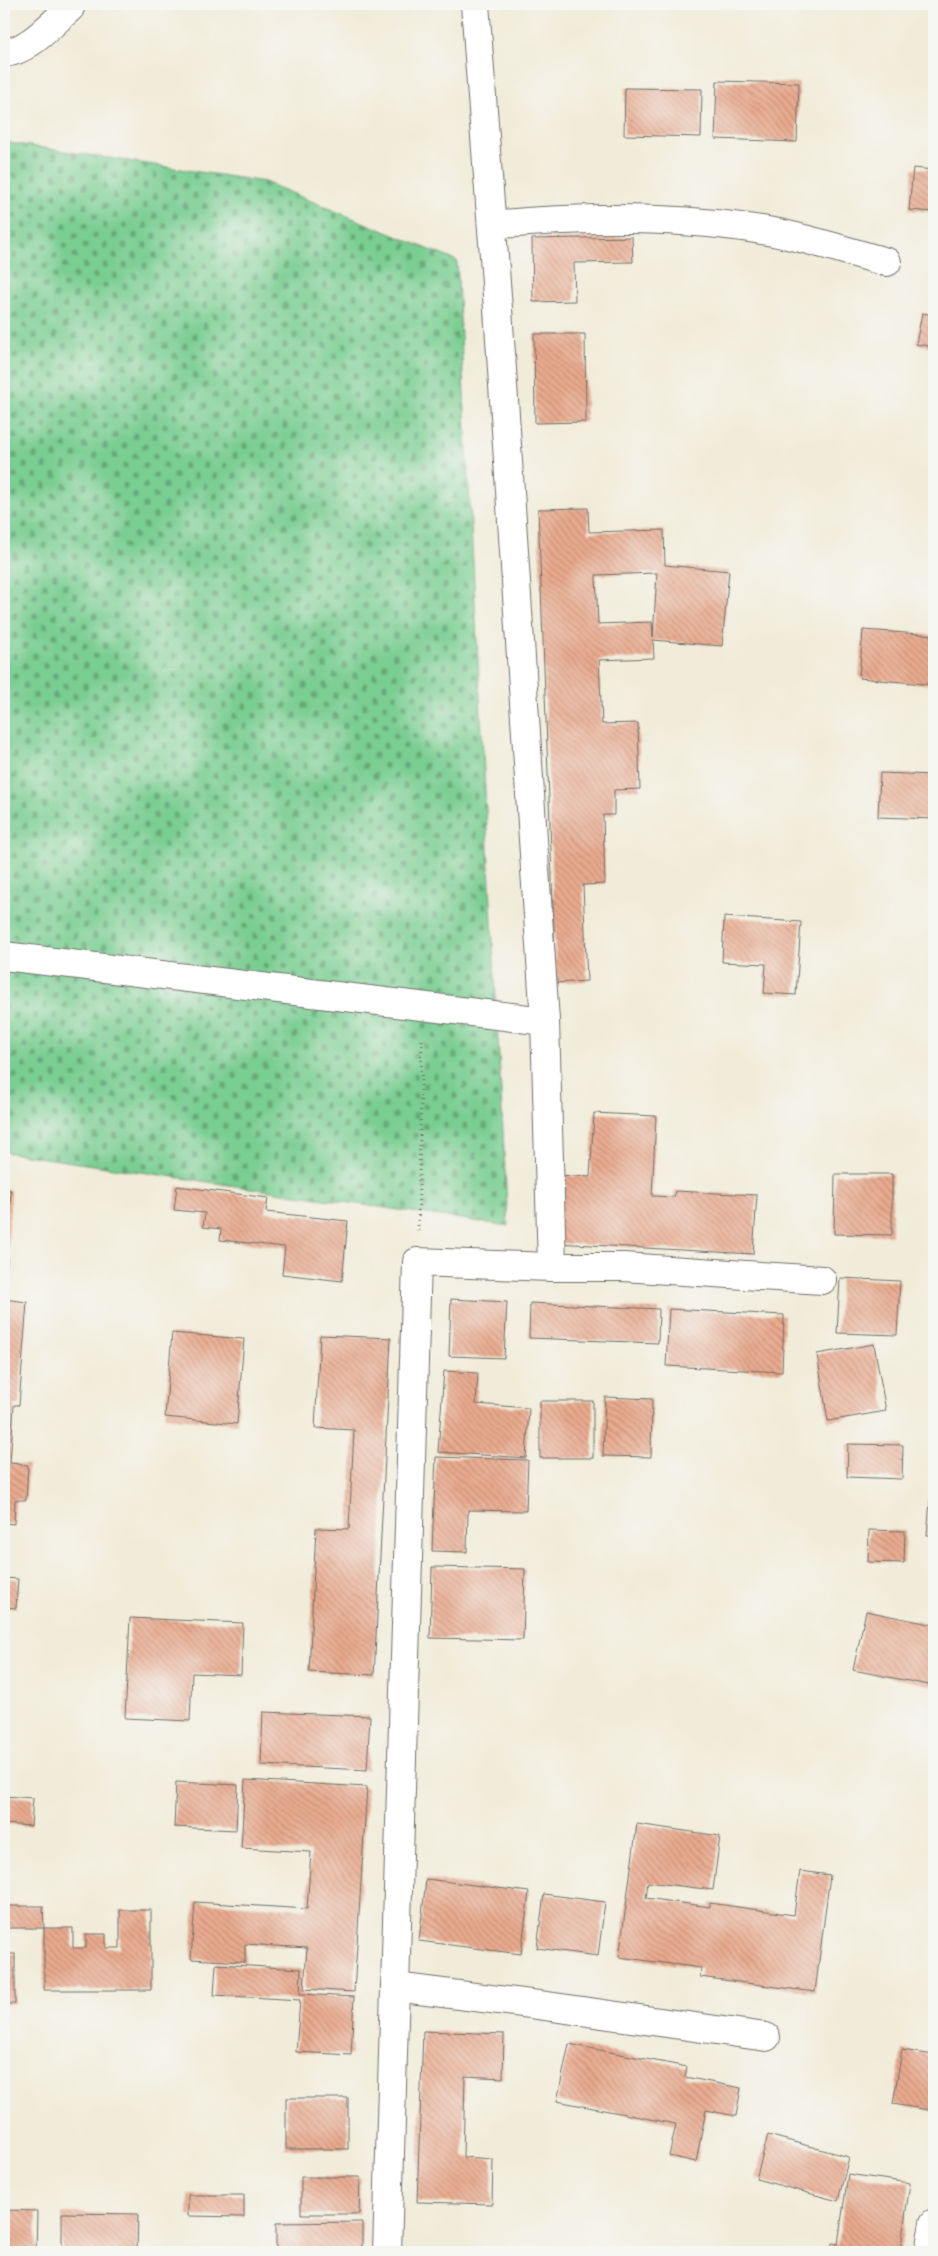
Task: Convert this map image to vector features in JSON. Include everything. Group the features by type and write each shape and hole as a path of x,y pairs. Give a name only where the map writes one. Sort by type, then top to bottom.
{"street":[{"path":"4,53 15,52 37,36 70,8 71,4"},
{"path":"475,4 492,225 545,1021 552,1267"},
{"path":"492,225 586,220 668,220 773,232 887,262"},
{"path":"4,956 545,1021"},
{"path":"386,2252 417,1262 552,1267 623,1267 822,1280"},
{"path":"395,1987 766,2037"},
{"path":"929,2252 934,2223"}],"path":[{"path":"417,1262 422,1027"}],"green space":[{"path":"4,142 265,182 457,261 508,1226 4,1152"}],"building":[{"path":"717,81 799,83 797,142 715,139"},
{"path":"625,88 702,89 701,137 624,135"},
{"path":"913,168 934,170 934,212 909,210"},
{"path":"632,237 633,262 574,263 575,301 533,302 532,239"},
{"path":"922,313 934,315 934,347 916,344"},
{"path":"534,334 585,334 586,422 535,423"},
{"path":"588,508 589,532 664,530 665,565 729,571 722,646 653,640 654,658 599,660 602,724 638,723 640,789 614,790 614,815 603,815 605,884 583,885 587,981 556,983 538,509","holes":["657,573 653,637 652,622 598,624 596,575"]},
{"path":"863,630 934,635 934,685 859,678"},
{"path":"880,773 934,775 934,819 878,817"},
{"path":"724,917 801,922 796,995 764,993 766,964 722,962"},
{"path":"594,1113 656,1116 652,1196 674,1197 675,1191 757,1195 753,1254 555,1243 558,1175 590,1177"},
{"path":"835,1174 892,1174 892,1235 834,1234"},
{"path":"177,1186 268,1198 266,1212 348,1221 342,1281 282,1274 285,1247 220,1240 221,1229 203,1227 205,1213 174,1210"},
{"path":"4,1190 11,1190 5,1296 4,1296"},
{"path":"840,1278 900,1281 897,1335 837,1333"},
{"path":"4,1299 27,1302 19,1405 14,1405 10,1463 28,1465 26,1500 15,1500 14,1524 4,1523"},
{"path":"451,1299 507,1302 504,1358 449,1356"},
{"path":"530,1303 659,1309 658,1343 529,1338"},
{"path":"669,1309 784,1315 782,1372 666,1366"},
{"path":"172,1333 244,1339 237,1424 165,1417"},
{"path":"320,1335 391,1338 374,1675 309,1672 316,1528 349,1529 354,1430 315,1428"},
{"path":"874,1344 886,1411 828,1421 817,1354"},
{"path":"444,1371 478,1373 476,1404 529,1408 526,1458 438,1452"},
{"path":"605,1397 652,1399 651,1457 603,1456"},
{"path":"540,1401 593,1401 593,1458 540,1458"},
{"path":"848,1444 903,1445 902,1479 847,1477"},
{"path":"436,1457 528,1460 526,1511 468,1510 467,1552 432,1551"},
{"path":"932,1480 934,1480 934,1535 927,1535"},
{"path":"869,1530 905,1531 904,1563 868,1562"},
{"path":"432,1567 525,1569 523,1640 430,1638"},
{"path":"4,1578 18,1579 16,1608 4,1607"},
{"path":"866,1611 934,1625 934,1686 853,1670"},
{"path":"130,1618 243,1623 241,1675 192,1673 190,1721 125,1718"},
{"path":"263,1712 370,1716 367,1770 261,1765"},
{"path":"245,1780 367,1787 354,1992 304,1989 307,1948 245,1944 245,1962 191,1959 195,1902 307,1909 311,1852 241,1848"},
{"path":"176,1782 238,1785 236,1830 174,1827"},
{"path":"4,1796 33,1798 31,1826 4,1824"},
{"path":"637,1824 720,1836 713,1890 648,1882 646,1898 710,1907 710,1903 794,1915 800,1871 830,1875 815,1992 700,1977 701,1968 619,1957"},
{"path":"426,1879 529,1892 521,1954 419,1941"},
{"path":"544,1894 605,1902 598,1956 537,1948"},
{"path":"4,1906 43,1906 44,1928 4,1928"},
{"path":"120,1910 151,1910 151,1990 44,1990 44,1928 73,1928 73,1948 86,1948 86,1934 106,1934 106,1948 120,1948"},
{"path":"4,1954 15,1954 15,2004 4,2004"},
{"path":"216,1964 301,1969 300,1994 354,1997 351,2055 296,2052 300,2000 214,1995"},
{"path":"423,2031 504,2034 503,2078 465,2076 463,2157 493,2159 492,2204 417,2202"},
{"path":"569,2044 687,2067 685,2077 741,2088 736,2116 706,2110 696,2162 669,2156 676,2124 557,2101"},
{"path":"902,2050 934,2055 934,2111 893,2104"},
{"path":"286,2098 348,2098 348,2149 286,2149"},
{"path":"768,2135 849,2157 838,2201 756,2179"},
{"path":"848,2174 910,2183 900,2252 831,2252 832,2243 838,2244"},
{"path":"301,2177 360,2177 359,2214 301,2214"},
{"path":"188,2195 244,2195 244,2217 188,2216"},
{"path":"4,2210 37,2211 36,2252 4,2252"},
{"path":"62,2213 138,2214 137,2252 62,2252"},
{"path":"362,2222 362,2252 276,2252 276,2223"}]}
